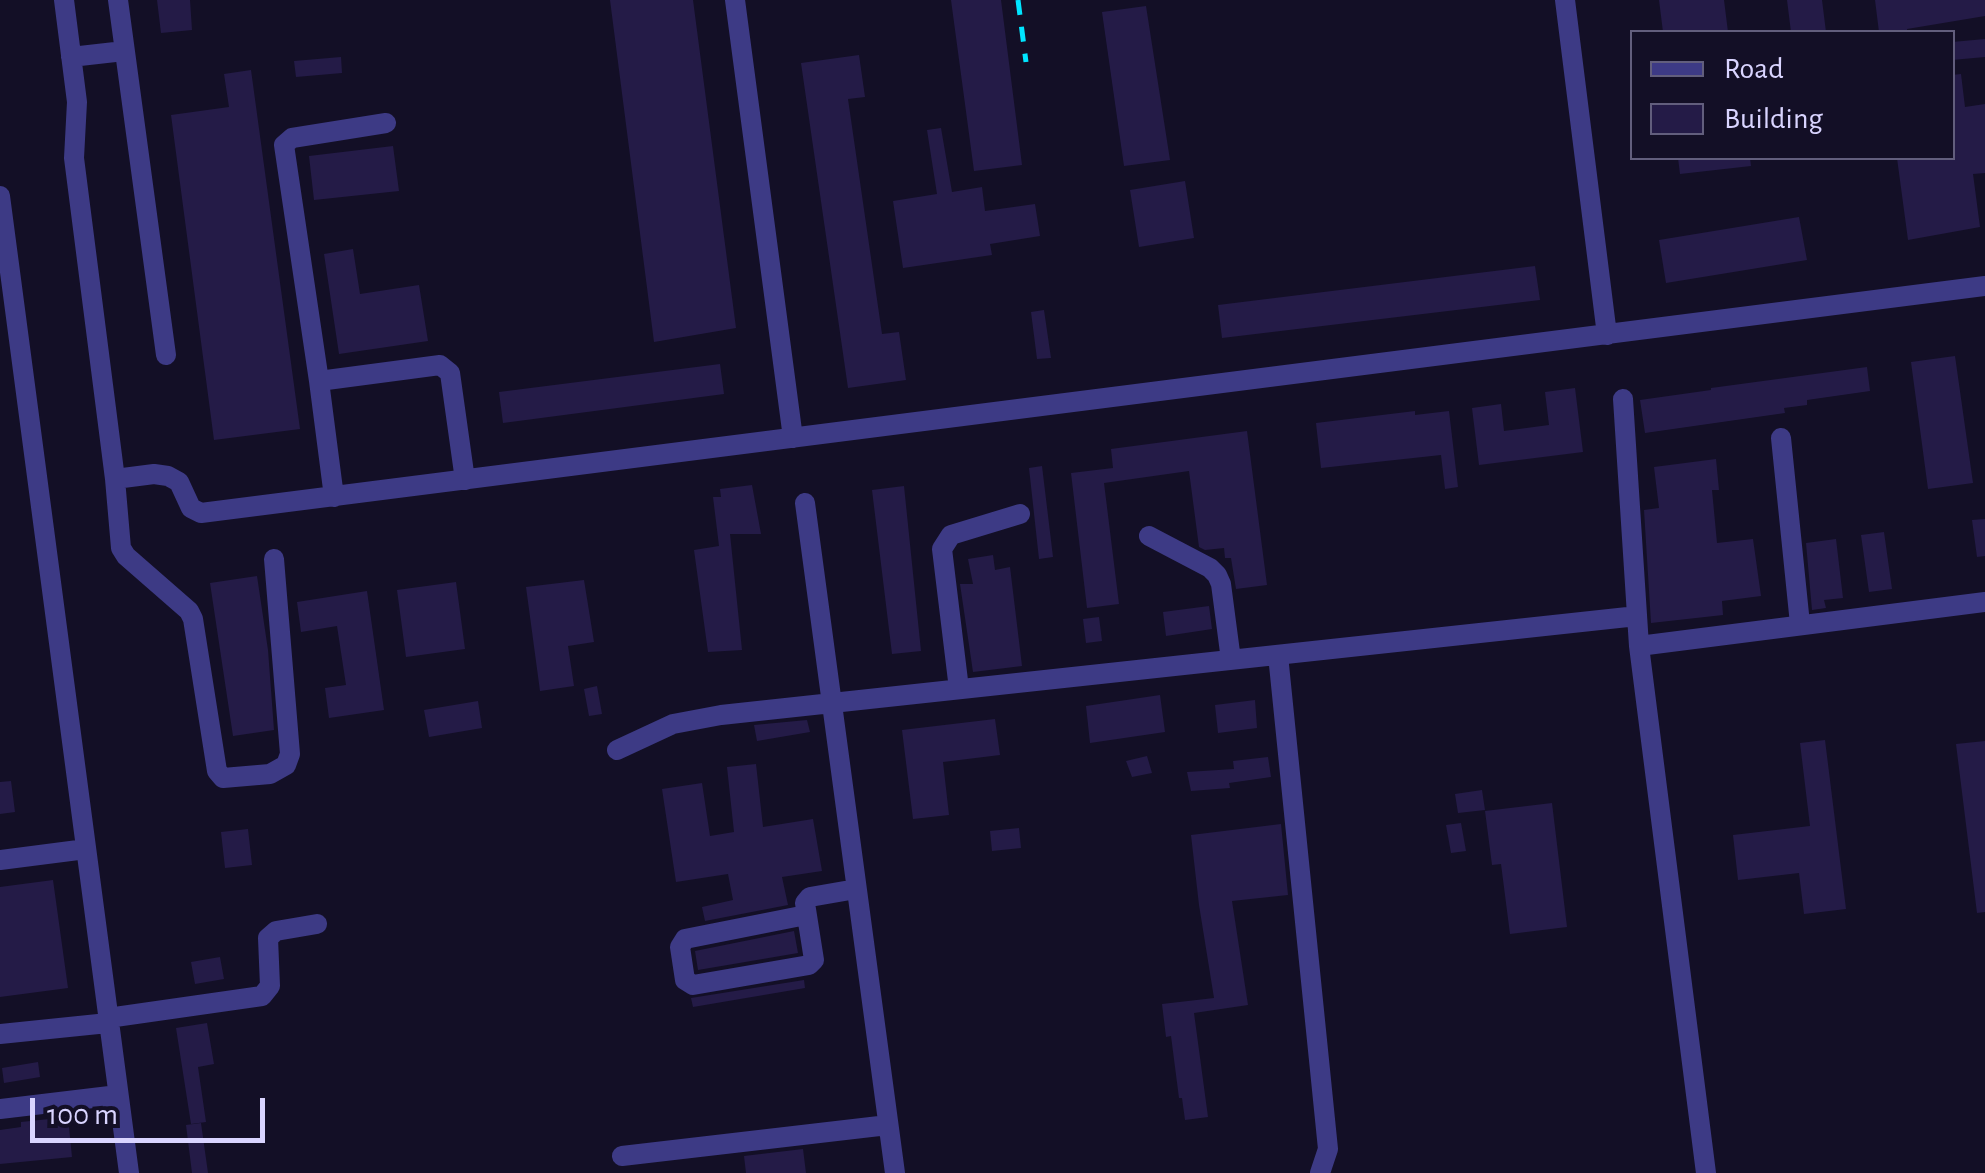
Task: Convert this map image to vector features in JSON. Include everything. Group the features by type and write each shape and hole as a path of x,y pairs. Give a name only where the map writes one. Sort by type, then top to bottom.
{"street":[{"path":"64,0 77,102 74,158 121,548 194,619 217,770 224,778 270,774 286,765 290,754 274,559"},
{"path":"118,0 166,354"},
{"path":"735,0 794,438"},
{"path":"1565,0 1608,335"},
{"path":"71,57 124,52"},
{"path":"334,497 284,146 292,138 386,123"},
{"path":"0,196 4,266 129,1173"},
{"path":"115,479 168,476 179,482 191,508 200,513 1985,286"},
{"path":"320,381 440,365 450,373 466,480"},
{"path":"1623,399 1638,646 1706,1173"},
{"path":"1782,438 1800,624"},
{"path":"805,503 895,1173"},
{"path":"959,689 942,549 951,535 1020,514"},
{"path":"1149,536 1217,575 1231,660"},
{"path":"1638,646 1985,602"},
{"path":"617,750 673,724 830,703 1637,616"},
{"path":"1278,656 1328,1149 1320,1173"},
{"path":"0,860 86,849"},
{"path":"806,916 685,939 680,947 685,980 693,985 809,965 814,960 805,903 810,896 856,889"},
{"path":"0,1034 262,996 270,986 268,938 276,931 317,924"},
{"path":"0,1109 118,1095"},
{"path":"622,1156 888,1125"}],"building":[{"path":"157,0 190,0 192,30 161,33"},
{"path":"610,0 693,0 736,328 654,342"},
{"path":"951,0 1001,0 1022,165 974,171"},
{"path":"1659,0 1724,0 1728,30 1663,30"},
{"path":"1787,0 1822,0 1826,30 1791,30"},
{"path":"1875,0 1985,0 1985,16 1907,30 1879,30"},
{"path":"1146,6 1170,160 1124,166 1102,12"},
{"path":"1985,39 1985,57 1955,60 1955,42"},
{"path":"859,55 865,97 848,99 882,334 899,332 906,380 848,388 801,63"},
{"path":"341,57 342,73 296,77 294,61"},
{"path":"251,70 300,429 214,440 171,115 229,107 224,74"},
{"path":"1961,74 1965,107 1985,104 1985,173 1973,174 1980,227 1908,240 1897,160 1955,160 1955,75"},
{"path":"941,128 952,192 982,187 985,211 1035,204 1040,236 990,244 992,255 903,268 893,201 937,194 927,130"},
{"path":"393,146 399,191 314,200 309,156"},
{"path":"1678,160 1750,160 1751,166 1680,174"},
{"path":"1185,181 1194,238 1139,247 1130,190"},
{"path":"1799,217 1807,260 1666,283 1659,240"},
{"path":"353,249 360,294 419,285 428,341 339,354 324,254"},
{"path":"1535,266 1540,300 1222,338 1218,305"},
{"path":"1044,310 1051,358 1037,359 1031,312"},
{"path":"1955,356 1973,483 1928,489 1911,362"},
{"path":"720,364 724,394 503,423 499,392"},
{"path":"1867,367 1870,391 1807,400 1807,405 1784,408 1785,413 1645,433 1640,400"},
{"path":"1575,388 1583,452 1479,465 1472,408 1501,404 1504,431 1549,425 1545,392"},
{"path":"1415,411 1415,415 1449,411 1458,487 1445,489 1441,455 1321,468 1316,423"},
{"path":"1247,431 1267,585 1236,589 1231,558 1225,558 1224,548 1199,547 1189,471 1104,483 1119,604 1087,608 1071,473 1113,468 1111,449"},
{"path":"1716,459 1719,490 1712,490 1717,543 1753,539 1761,596 1722,601 1723,615 1651,623 1644,510 1659,508 1654,467"},
{"path":"1042,466 1053,557 1039,559 1029,468"},
{"path":"752,485 761,534 730,534 742,650 708,652 694,550 719,546 713,497 721,497 720,489"},
{"path":"904,486 921,651 892,654 872,490"},
{"path":"1985,519 1985,556 1977,557 1972,520"},
{"path":"1884,532 1892,589 1869,592 1861,535"},
{"path":"1836,539 1843,598 1824,600 1826,608 1812,610 1806,543"},
{"path":"993,555 995,570 1010,567 1022,666 973,672 960,584 973,584 968,559"},
{"path":"257,576 274,730 233,736 210,583"},
{"path":"584,580 594,642 568,646 574,686 540,691 526,587"},
{"path":"456,582 465,649 406,657 397,590"},
{"path":"367,591 384,710 329,718 325,688 346,685 337,626 301,632 297,602"},
{"path":"1209,606 1212,629 1166,636 1163,612"},
{"path":"1099,617 1102,641 1086,643 1083,619"},
{"path":"597,686 602,714 589,716 584,689"},
{"path":"1160,695 1165,732 1090,743 1086,706"},
{"path":"1255,700 1257,728 1218,733 1215,705"},
{"path":"478,701 482,728 429,737 424,710"},
{"path":"995,719 1000,755 943,762 949,815 913,819 902,730"},
{"path":"807,720 810,732 757,741 754,725"},
{"path":"1825,740 1846,909 1804,914 1799,873 1738,880 1733,835 1810,826 1800,743"},
{"path":"1985,741 1985,912 1977,913 1956,744"},
{"path":"1147,756 1152,773 1132,777 1126,761"},
{"path":"1268,757 1271,777 1229,783 1230,788 1191,791 1187,772 1234,769 1233,761"},
{"path":"756,764 763,827 813,819 822,871 782,877 788,905 705,921 702,907 733,900 728,874 676,882 662,789 702,783 710,836 734,832 727,767"},
{"path":"11,781 15,812 0,814 0,782"},
{"path":"1482,790 1485,810 1458,813 1455,794"},
{"path":"1552,803 1567,927 1510,934 1501,864 1492,865 1485,811"},
{"path":"1461,823 1466,851 1451,853 1446,825"},
{"path":"1281,824 1288,895 1232,901 1248,1005 1194,1013 1208,1117 1185,1120 1162,1004 1214,998 1191,835"},
{"path":"1019,828 1021,848 992,851 990,831"},
{"path":"248,829 252,865 225,868 221,832"},
{"path":"53,880 68,988 0,997 0,887"},
{"path":"794,931 798,953 698,970 695,951"},
{"path":"220,957 224,979 195,984 191,962"},
{"path":"804,980 805,988 693,1007 691,998"},
{"path":"207,1023 214,1064 198,1067 206,1122 191,1124 176,1028"},
{"path":"38,1062 40,1077 4,1083 2,1068"},
{"path":"68,1117 72,1157 0,1164 0,1130 21,1127 21,1122"},
{"path":"201,1123 208,1173 192,1173 186,1125"},
{"path":"803,1149 806,1173 746,1173 744,1156"}],"railway":[{"path":"1018,0 1026,62"}]}
